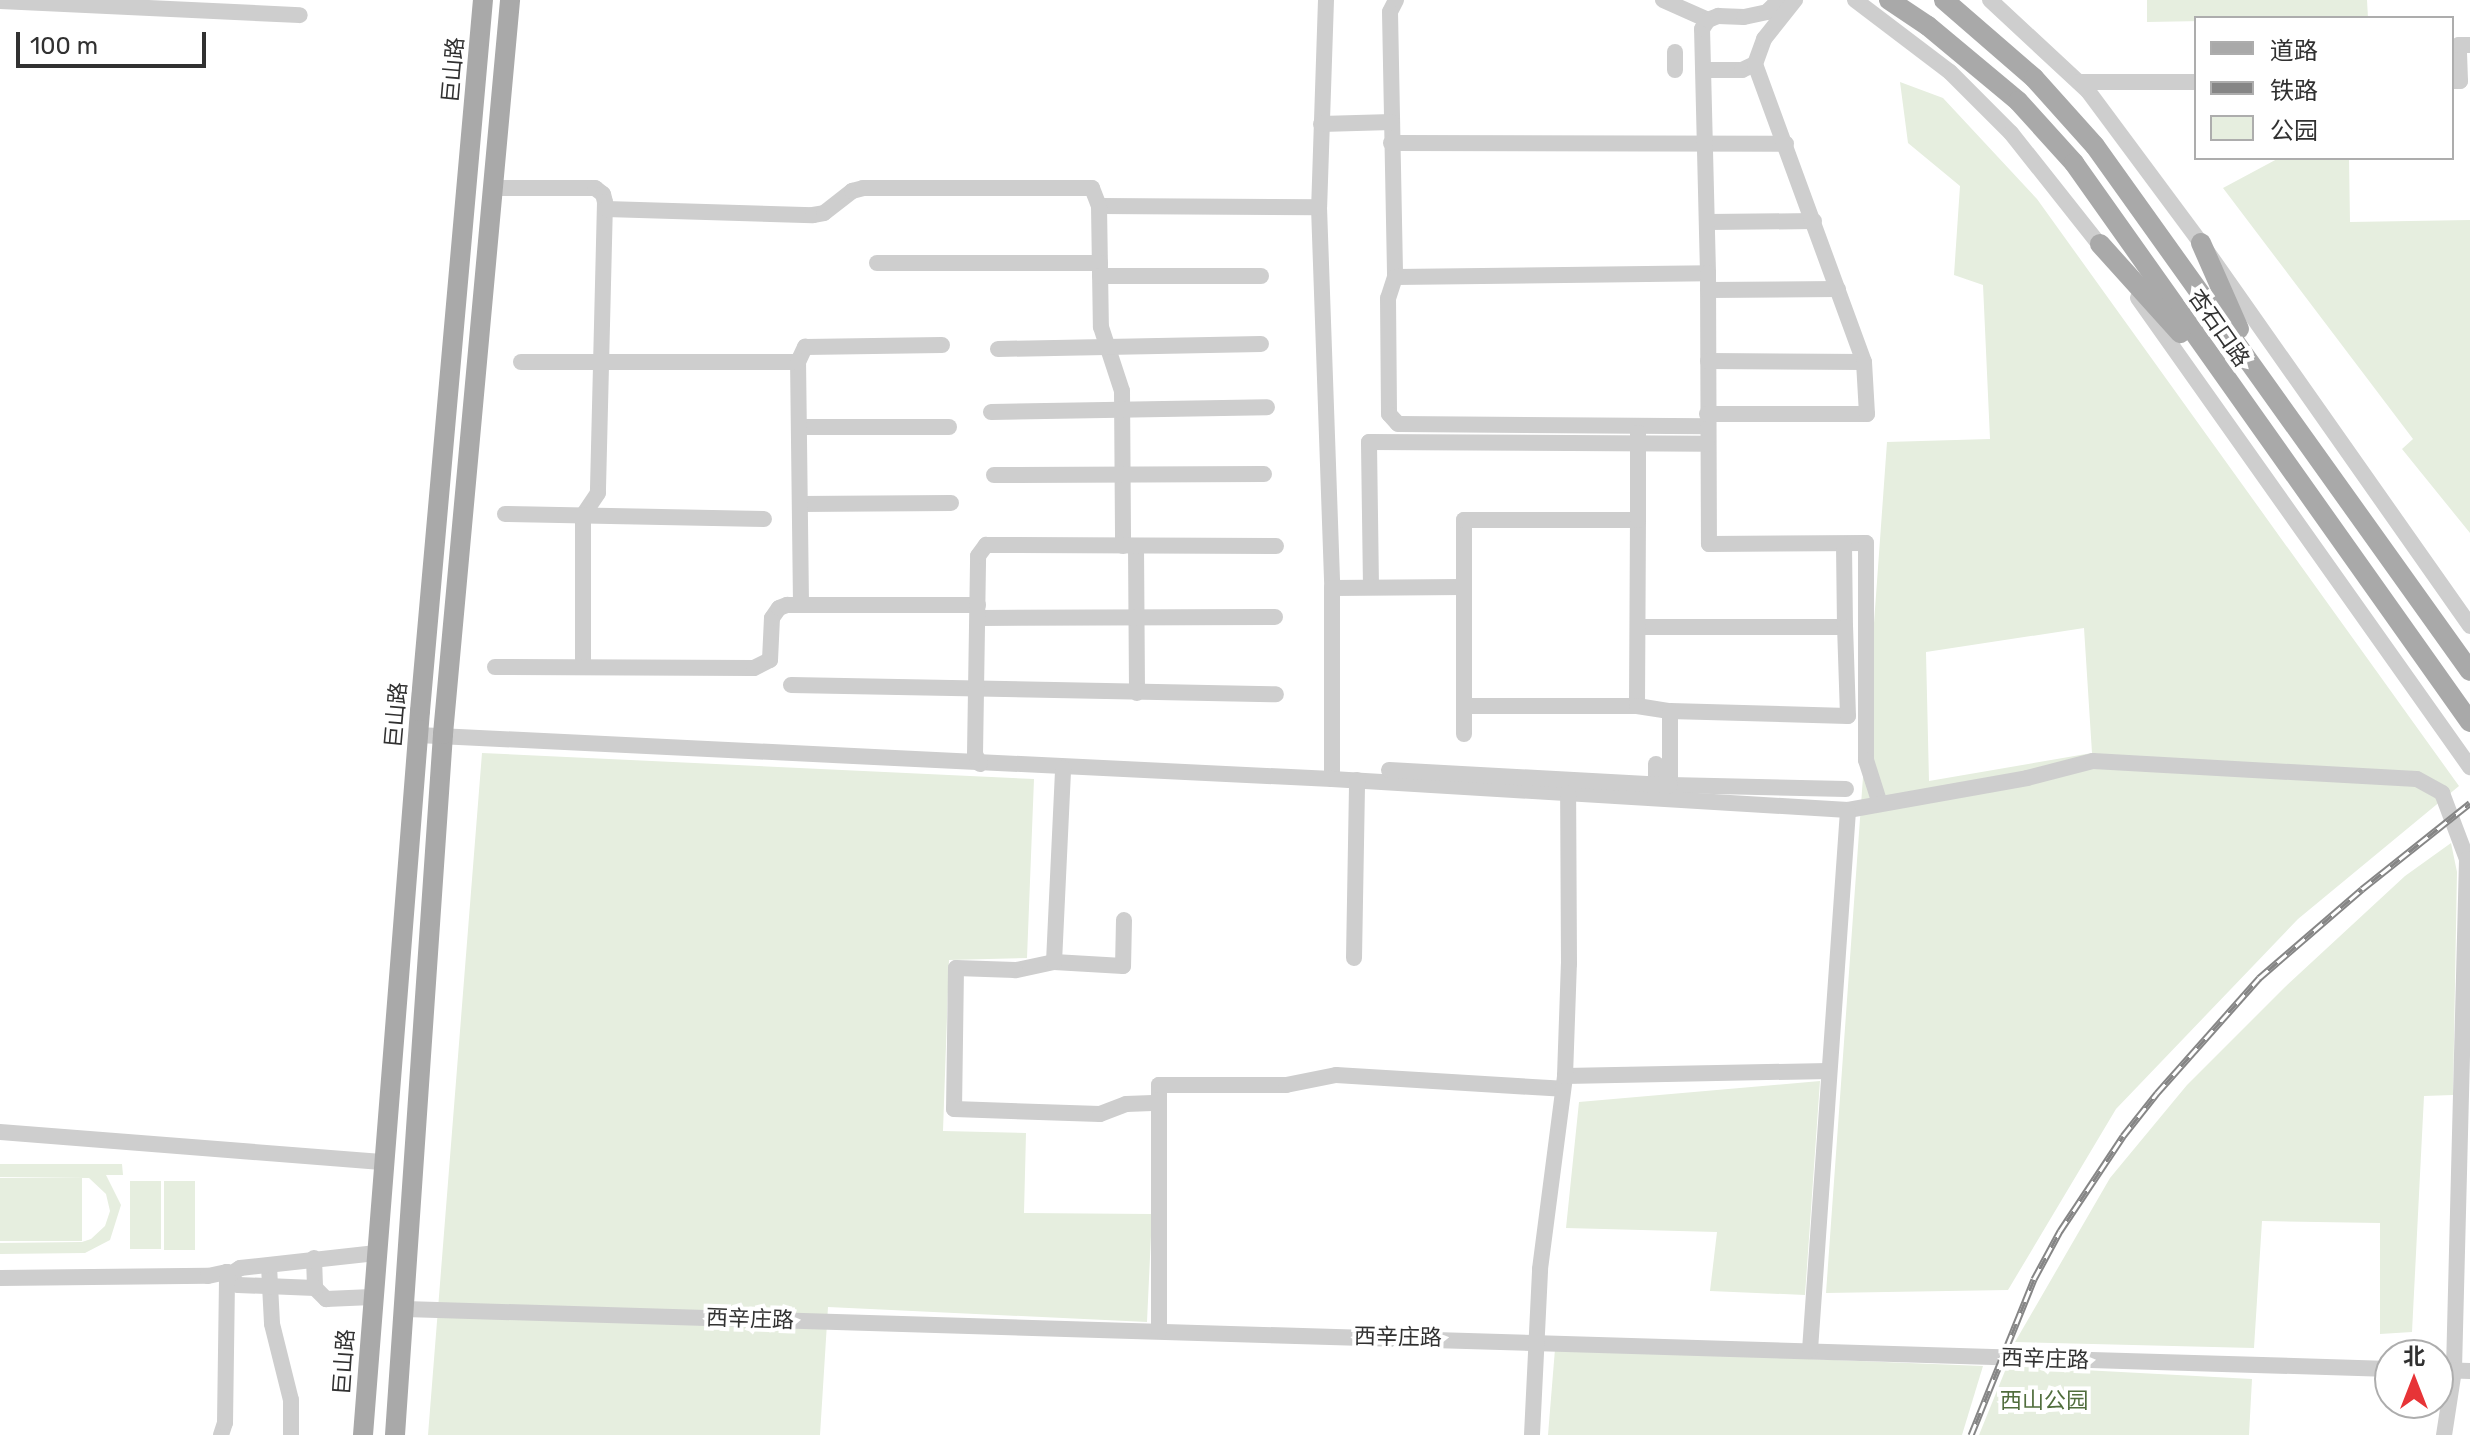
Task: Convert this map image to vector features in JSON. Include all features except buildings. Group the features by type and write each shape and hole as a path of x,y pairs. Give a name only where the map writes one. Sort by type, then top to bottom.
{"main road":[{"name":"巨山路","path":"363,1435 418,735 483,0"},
{"path":"395,1435 443,734 510,0"},
{"name":"杏石口路","path":"1889,0 1928,26 2018,101 2074,163 2470,722"},
{"name":"杏石口路","path":"1944,0 2034,78 2095,146 2470,671"},
{"path":"2201,243 2255,366"},
{"path":"2100,244 2241,402"}],"street":[{"path":"1326,0 1319,207 1332,588 1332,779"},
{"path":"1396,0 1390,12 1395,277 1388,298 1389,414 1398,424 1638,426 1867,414 1864,362 1755,64 1764,39 1795,0"},
{"path":"1663,0 1708,20 1767,12 1779,0"},
{"path":"1855,0 1950,72 2001,122 2100,244 2470,767"},
{"name":"杏石口路","path":"1990,0 2079,82 2201,243 2470,626"},
{"path":"0,1 212,8 300,15"},
{"path":"1708,20 1702,29 1707,144 1709,544 1866,543 1866,760 1880,804"},
{"path":"2454,81 2460,81 2459,45 2470,45"},
{"path":"1675,52 1675,70"},
{"path":"1704,70 1742,70 1755,64"},
{"path":"2079,82 2194,82"},
{"path":"1321,124 1392,122"},
{"path":"1391,143 1786,144"},
{"path":"606,209 813,215 824,213 852,191 883,187 1092,188 1099,206 1101,327 1122,391 1122,475 1130,546 1137,693"},
{"path":"495,188 595,188 603,194 606,209 599,362 598,493 583,515 583,666"},
{"path":"1099,206 1319,207"},
{"path":"1708,222 1814,221"},
{"path":"877,263 1261,276"},
{"path":"1395,277 1708,273"},
{"path":"1708,290 1838,289"},
{"path":"998,349 1261,344"},
{"path":"801,604 798,362 805,347 942,345"},
{"path":"1708,361 1864,362"},
{"path":"521,362 798,362"},
{"path":"991,412 1267,407"},
{"path":"1637,706 1638,426"},
{"path":"800,427 949,427"},
{"path":"1371,587 1369,442 1707,444"},
{"path":"994,475 1264,474"},
{"path":"800,504 951,503"},
{"path":"505,514 764,519"},
{"path":"1464,734 1465,514 1638,520"},
{"path":"1464,706 1637,706 1670,711 1848,716 1844,544"},
{"path":"980,764 975,754 978,556 986,545 1276,546"},
{"path":"1332,588 1464,587"},
{"path":"495,667 759,667 770,660 775,613 787,605 801,604 1275,617"},
{"path":"1639,627 1845,627"},
{"path":"791,685 1276,694"},
{"path":"1663,784 1670,711"},
{"path":"418,735 1357,780 1848,810 2027,778 2093,761 2417,779 2442,793 2467,859 2454,1370"},
{"path":"1656,764 1663,784"},
{"path":"1054,962 1063,768"},
{"path":"1389,770 1663,784 1846,789"},
{"path":"1354,958 1357,780"},
{"path":"1532,1435 1543,1240 1564,1082 1569,964 1568,793"},
{"path":"1810,1350 1848,810"},
{"path":"1124,920 1123,966 1054,962 1015,970 956,968 954,1109 1100,1114 1126,1104 1159,1103"},
{"path":"1159,1331 1159,1085 1286,1085 1336,1075 1564,1082 1829,1071"},
{"path":"0,1132 385,1162"},
{"path":"0,1278 208,1276 227,1272 229,1275 240,1268 376,1253"},
{"path":"314,1258 315,1288"},
{"path":"269,1266 272,1324 291,1400 291,1435"},
{"path":"227,1272 238,1285 315,1288 326,1299 372,1297"},
{"path":"221,1435 225,1423 227,1272"},
{"name":"西辛庄路","path":"405,1309 2374,1368"}],"green space":[{"path":"2147,0 2367,0 2368,16 2194,16 2194,21 2147,22"},
{"path":"1900,82 1943,98 2037,199 2459,786 2298,919 2116,1109 2008,1290 1826,1293 1887,442 1990,439 1983,285 1954,275 1960,186 1908,143","holes":["2084,628 2092,753 1929,781 1926,652"]},
{"path":"2275,160 2349,160 2350,222 2470,220 2470,533 2402,449 2413,439 2223,188"},
{"path":"482,753 1034,779 1027,958 949,960 943,1131 1026,1133 1024,1213 1152,1214 1147,1322 828,1307 820,1435 428,1435"},
{"path":"2451,843 2457,872 2453,1095 2424,1096 2412,1332 2380,1334 2380,1223 2262,1221 2254,1348 2015,1342 2110,1178 2187,1085 2285,987 2405,876"},
{"path":"1820,1081 1805,1295 1710,1291 1717,1232 1566,1228 1579,1102"},
{"path":"0,1164 122,1164 123,1175 106,1175 121,1205 110,1240 85,1253 0,1254 0,1243 82,1242 91,1239 105,1226 110,1211 106,1194 89,1178 0,1177"},
{"path":"0,1178 82,1178 82,1241 0,1241"},
{"path":"130,1181 161,1181 161,1249 130,1249"},
{"path":"164,1181 195,1181 195,1250 164,1250"},
{"path":"1555,1349 1983,1366 1962,1435 1548,1435"},
{"name":"西山公园","path":"2007,1366 2252,1379 2249,1435 1979,1435"}],"railway":[{"path":"1971,1435 2034,1279 2060,1231 2123,1136 2259,978 2362,889 2470,803"}]}
